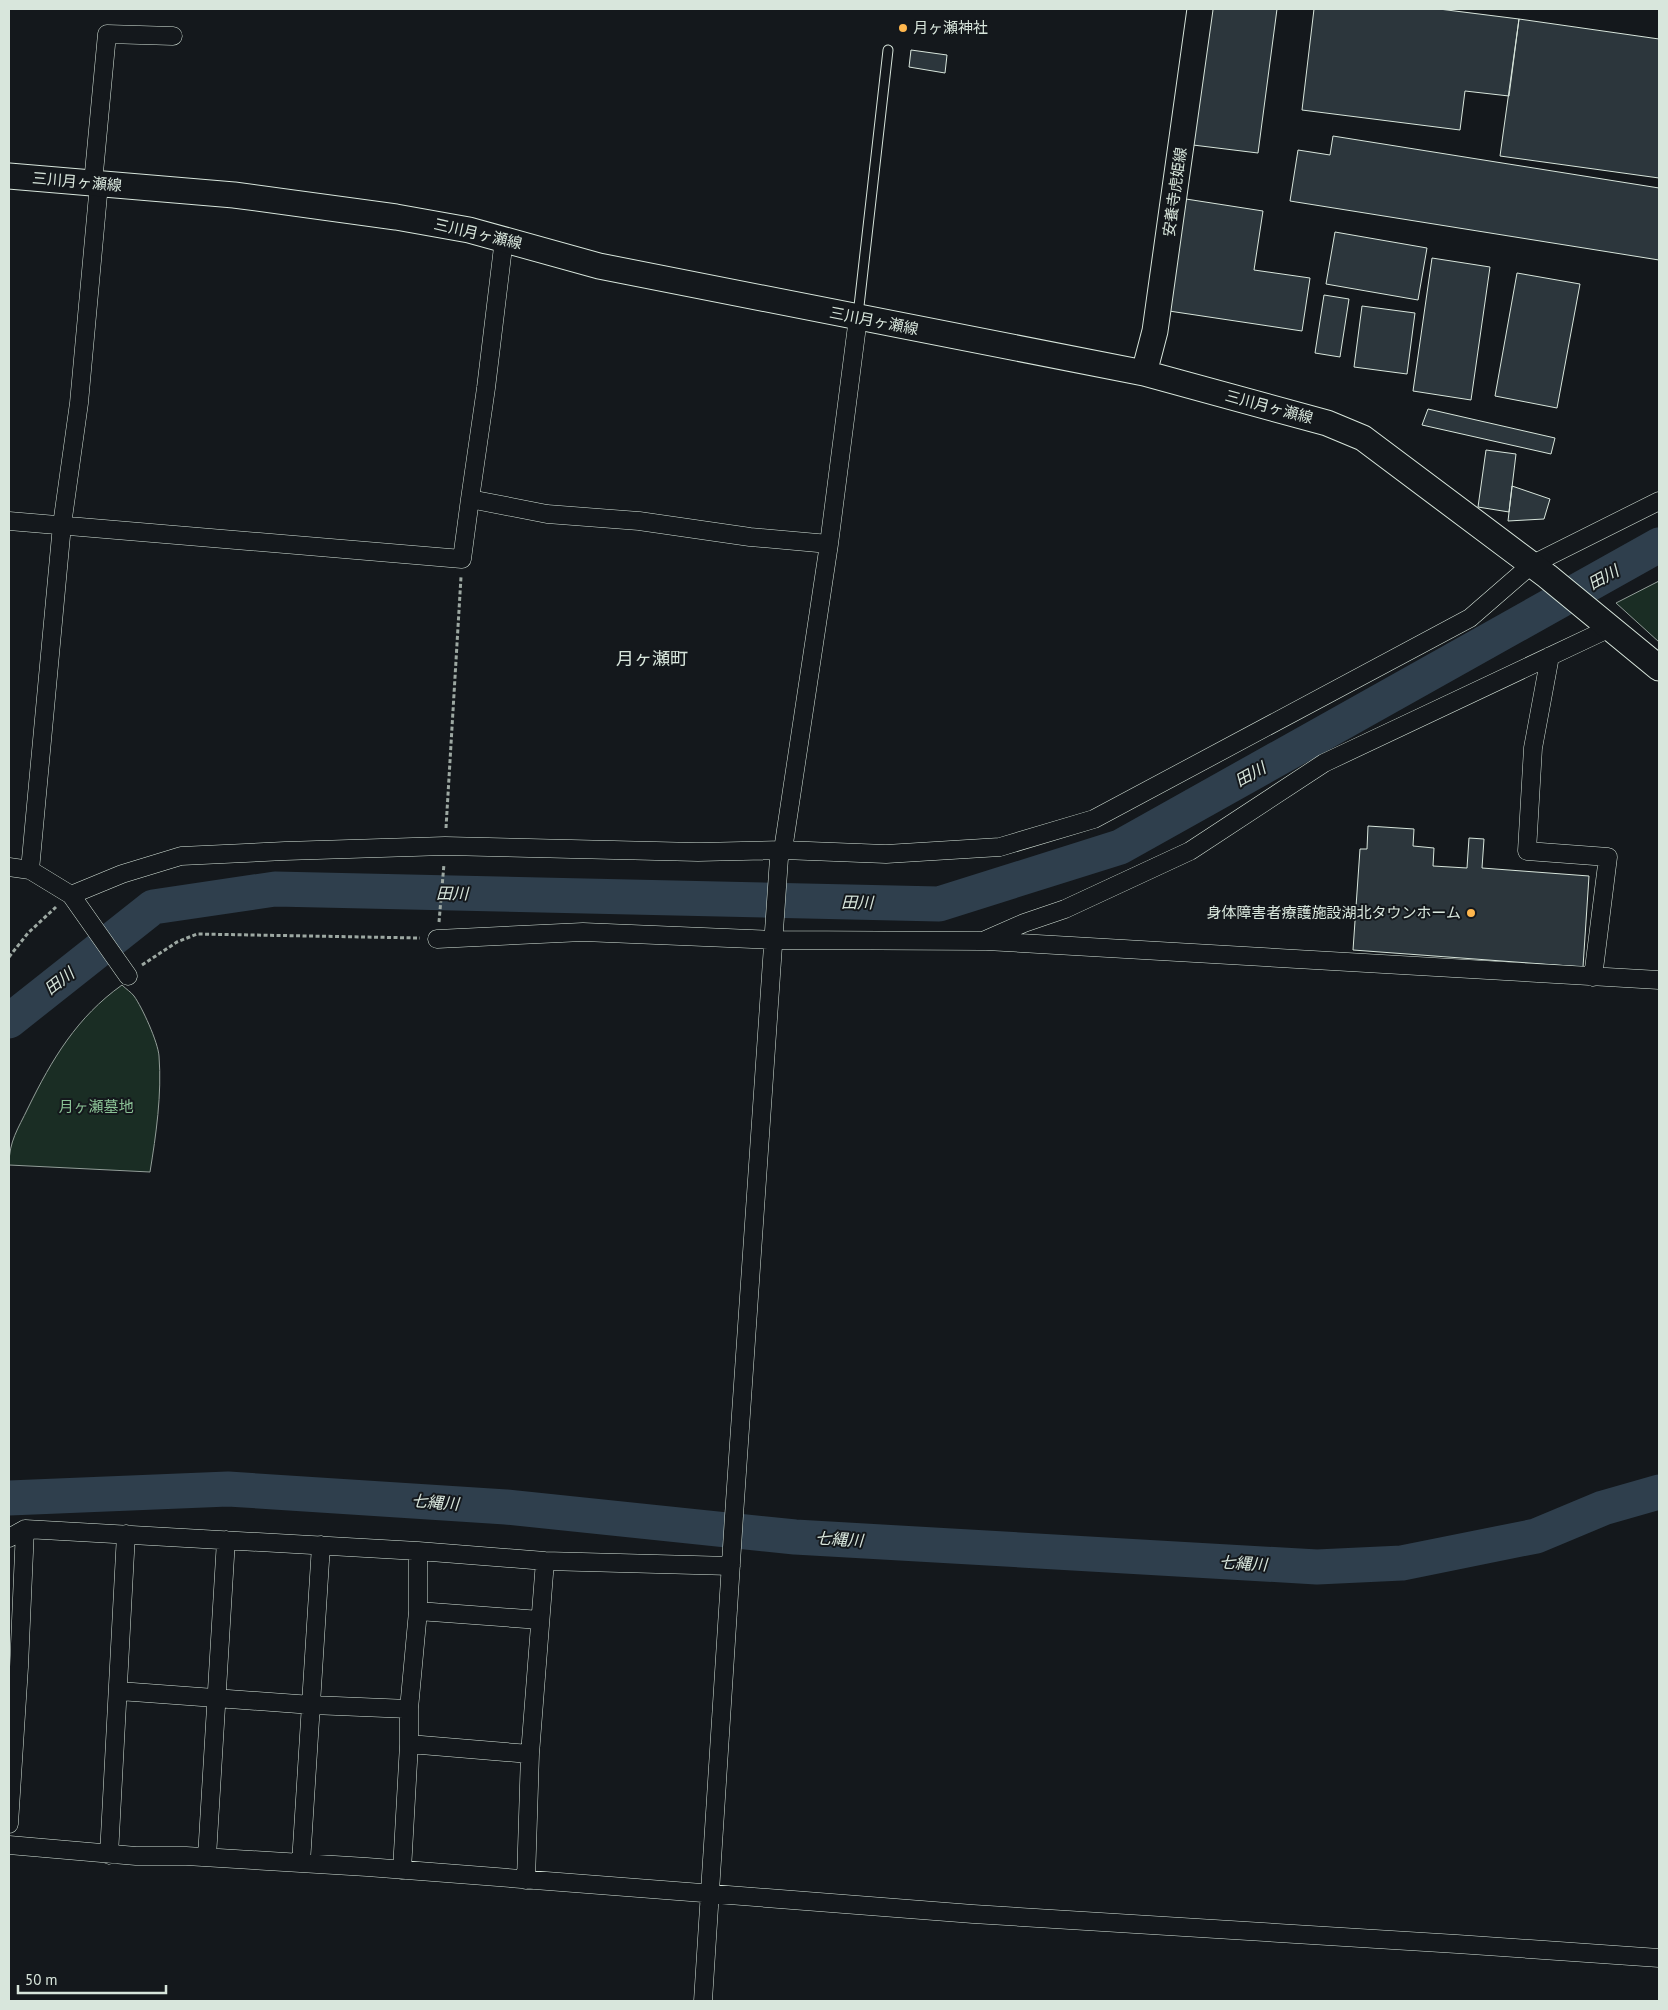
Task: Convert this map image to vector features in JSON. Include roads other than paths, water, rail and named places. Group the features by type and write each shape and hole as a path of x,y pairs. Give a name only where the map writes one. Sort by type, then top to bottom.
{"main road":[{"name":"安養寺虎姫線","path":"1144,373 1155,331 1200,9"},
{"name":"三川月ヶ瀬線","path":"9,176 253,197 396,217 470,230 599,266 1144,373 1327,423 1363,438 1539,571 1659,668"}],"street":[{"path":"30,870 62,526 78,403 106,34 173,36"},
{"path":"9,521 462,559 486,388 504,239"},
{"path":"703,2001 734,1516 781,854 829,544 858,318"},
{"path":"470,499 547,514 639,521 750,537 829,544"},
{"path":"73,898 122,874 181,856 285,851 445,850 886,854 1000,847 1094,819 1470,618 1539,571 1659,502"},
{"path":"983,941 1024,923 1065,910 1190,851 1324,763 1550,656 1604,623"},
{"path":"1550,656 1533,748 1527,850 1608,858 1593,977"},
{"path":"9,867 30,870 73,898 126,973"},
{"path":"438,931 583,932 983,941 1659,980"},
{"path":"9,1538 25,1529 418,1551 545,1561 732,1563"},
{"path":"9,1824 25,1529"},
{"path":"109,1854 126,1534"},
{"path":"207,1857 226,1540"},
{"path":"300,1863 312,1705 321,1546"},
{"path":"402,1870 409,1744 409,1709 418,1611 418,1551"},
{"path":"526,1880 530,1754 545,1561"},
{"path":"418,1611 540,1620"},
{"path":"119,1691 312,1705 409,1709"},
{"path":"409,1744 530,1754"},
{"path":"9,1845 109,1854 207,1857 402,1870 973,1914 1659,1958"}],"lane":[{"path":"858,318 859,294 888,50"}],"waterway":[{"name":"田川","path":"9,1021 153,907 275,889 939,904 1120,847 1659,545"},
{"name":"七縄川","path":"9,1498 228,1489 506,1507 795,1537 1317,1567 1402,1563 1536,1536 1603,1508 1659,1492"}],"place":[{"name":"月ヶ瀬神社","path":"903,28"},
{"name":"身体障害者療護施設湖北タウンホーム","path":"1471,913"}],"district":[{"name":"月ヶ瀬町","path":"652,659"}],"park label":[{"name":"月ヶ瀬墓地","path":"96,1107"}]}
